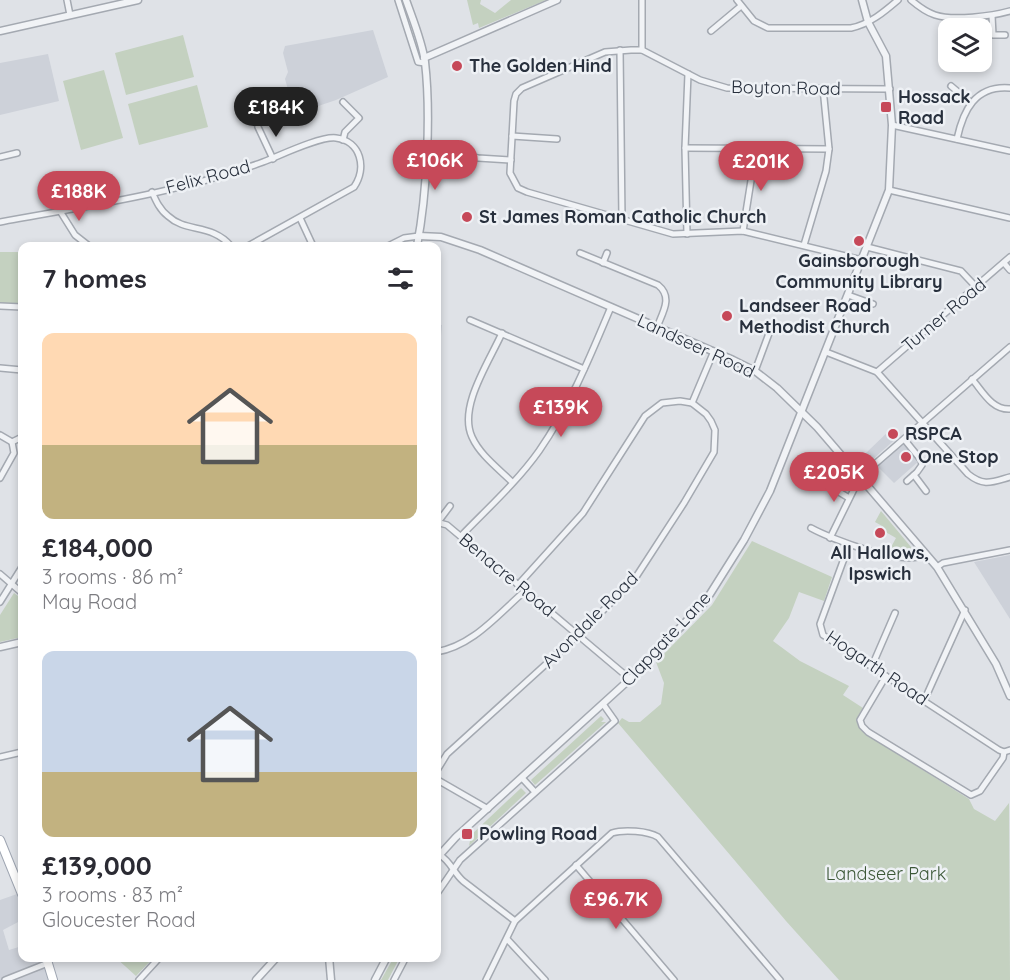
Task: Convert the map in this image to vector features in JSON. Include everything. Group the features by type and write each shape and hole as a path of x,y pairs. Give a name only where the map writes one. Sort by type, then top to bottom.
{"main road":[{"path":"1,845 18,885"},
{"path":"48,962 53,980"}],"street":[{"path":"67,0 70,15"},
{"path":"0,31 138,0"},
{"path":"398,0 418,63 557,0"},
{"path":"406,0 424,60 426,144 418,242"},
{"path":"642,0 642,50"},
{"path":"737,0 754,21 768,28 851,28 882,15 898,0"},
{"name":"Clapgate Lane","path":"441,854 456,837 630,679 705,602 744,540 770,491 889,190 892,125 890,89 884,48 868,22 862,0"},
{"path":"911,0 934,15 992,16 1010,11"},
{"path":"711,31 741,6"},
{"path":"992,16 994,42"},
{"path":"993,35 1005,35"},
{"path":"620,50 622,220 673,234 743,231 862,260"},
{"name":"Boyton Road","path":"622,220 518,188 510,173 514,101 516,94 522,88 604,52 642,50 688,74 726,88 890,89"},
{"path":"687,234 685,148 688,74"},
{"path":"951,86 971,103"},
{"path":"804,246 826,171 829,149 823,88"},
{"path":"957,140 961,121 971,103 986,92 997,88 1010,88"},
{"path":"255,242 354,187 360,176 360,157 352,146 343,140 345,132 359,118 343,102"},
{"path":"892,125 1010,151"},
{"path":"258,127 273,159"},
{"path":"512,136 557,139"},
{"name":"Felix Road","path":"0,222 152,192 238,170 326,138 343,140"},
{"path":"426,144 478,158 511,160"},
{"path":"685,148 829,149"},
{"path":"743,231 756,149"},
{"path":"0,157 16,153"},
{"path":"889,190 1010,218"},
{"path":"152,192 168,216 176,222 210,231 227,242"},
{"path":"60,211 75,235 84,242"},
{"path":"300,218 311,242"},
{"path":"396,242 404,238 419,236"},
{"name":"Landseer Road","path":"419,236 441,237 457,241 714,351 755,371 777,388 802,411 937,567 996,663 1010,696"},
{"path":"867,247 961,271 977,288"},
{"path":"580,253 663,288 667,300 657,327"},
{"path":"603,263 607,254"},
{"name":"Turner Road","path":"877,372 977,288 1010,257"},
{"path":"1004,263 1010,270"},
{"path":"848,295 873,304"},
{"path":"0,306 18,307"},
{"path":"461,537 539,451 574,394 611,307"},
{"path":"470,320 584,369"},
{"path":"755,371 771,328"},
{"path":"502,333 470,403 468,425 478,447 512,482"},
{"path":"830,538 860,477 1010,347"},
{"path":"518,585 583,513 645,417 662,403 680,401 692,403 714,351"},
{"path":"826,352 877,372 975,480 986,484 1010,477"},
{"path":"0,368 18,370"},
{"path":"972,380 993,405 1002,409 1010,409"},
{"name":"Avondale Road","path":"441,764 447,754 578,635 634,580 714,452 715,430 711,420 692,403"},
{"path":"0,435 12,442 14,453 0,478"},
{"path":"12,442 18,439"},
{"path":"904,439 921,460 921,468 907,481"},
{"path":"817,451 819,459 836,471 839,492 849,498"},
{"path":"914,475 926,491"},
{"path":"441,517 450,506"},
{"name":"Benacre Road","path":"441,523 447,525 630,679"},
{"path":"811,528 830,538 877,553 917,558 926,554"},
{"name":"Hogarth Road","path":"849,545 825,610 820,629 823,635 924,701 1007,751"},
{"path":"937,567 943,563 1010,550"},
{"path":"0,574 18,589"},
{"path":"0,602 18,574"},
{"path":"441,651 468,641 525,591"},
{"path":"924,701 965,610"},
{"path":"872,666 895,613"},
{"path":"0,647 18,643"},
{"path":"886,676 860,720 868,732 970,795 981,791 1007,751"},
{"path":"441,887 453,869 615,721 603,704"},
{"path":"0,757 18,753"},
{"path":"522,777 535,792"},
{"path":"441,782 488,809"},
{"path":"486,980 515,921 612,833 618,831 655,835 780,980"},
{"path":"441,858 448,860 462,881 515,921"},
{"path":"576,865 675,980"},
{"path":"507,939 545,980"},
{"path":"5,980 43,962"},
{"path":"139,980 155,962"},
{"path":"256,980 272,962"},
{"path":"329,962 331,980"},
{"path":"375,980 384,962"},
{"path":"394,980 403,962"}],"shaded area":[{"path":"373,30 388,77 336,100 295,114 285,79 288,72 283,53 285,46"},
{"path":"48,54 59,101 0,115 0,63"},
{"path":"893,427 900,435 872,460 866,453"},
{"path":"904,444 919,461 894,483 877,466"},
{"path":"1010,555 1010,619 974,562"},
{"path":"17,894 18,896 18,922 3,930 9,950 18,947 18,962 43,962 48,980 0,980 0,900"}],"green space":[{"path":"467,0 481,0 480,4 495,13 511,0 546,0 479,28 478,23 473,25"},
{"path":"183,35 194,77 126,95 115,53"},
{"path":"104,70 123,138 81,150 63,81"},
{"path":"197,85 208,127 139,145 128,104"},
{"path":"0,252 18,252 18,303 0,305"},
{"path":"881,511 911,547 909,552 890,549 896,538 882,530 884,527 875,522"},
{"name":"Landseer Park","path":"752,541 832,577 824,601 799,592 789,618 773,641 800,661 849,686 843,695 863,708 858,716 859,727 861,726 864,733 969,799 974,809 995,821 1009,803 1010,980 839,980 618,723 622,718 629,722 640,722 661,704 664,683 656,662 712,605"},
{"path":"14,593 18,596 18,638 0,642 0,615"},
{"path":"601,716 604,719 601,722 606,722 535,785 531,780"},
{"path":"521,788 526,793 469,846 471,835"},
{"path":"121,962 149,962 136,976"},
{"path":"391,962 397,962 388,980 381,980"}],"place":[{"name":"The Golden Hind","path":"457,66"},
{"name":"Hossack Road","path":"886,107"},
{"name":"St James Roman Catholic Church","path":"467,217"},
{"name":"Gainsborough Community Library","path":"859,241"},
{"name":"Landseer Road Methodist Church","path":"727,316"},
{"name":"RSPCA","path":"893,434"},
{"name":"One Stop","path":"906,457"},
{"name":"All Hallows, Ipswich","path":"880,533"},
{"name":"Powling Road","path":"467,834"}]}
